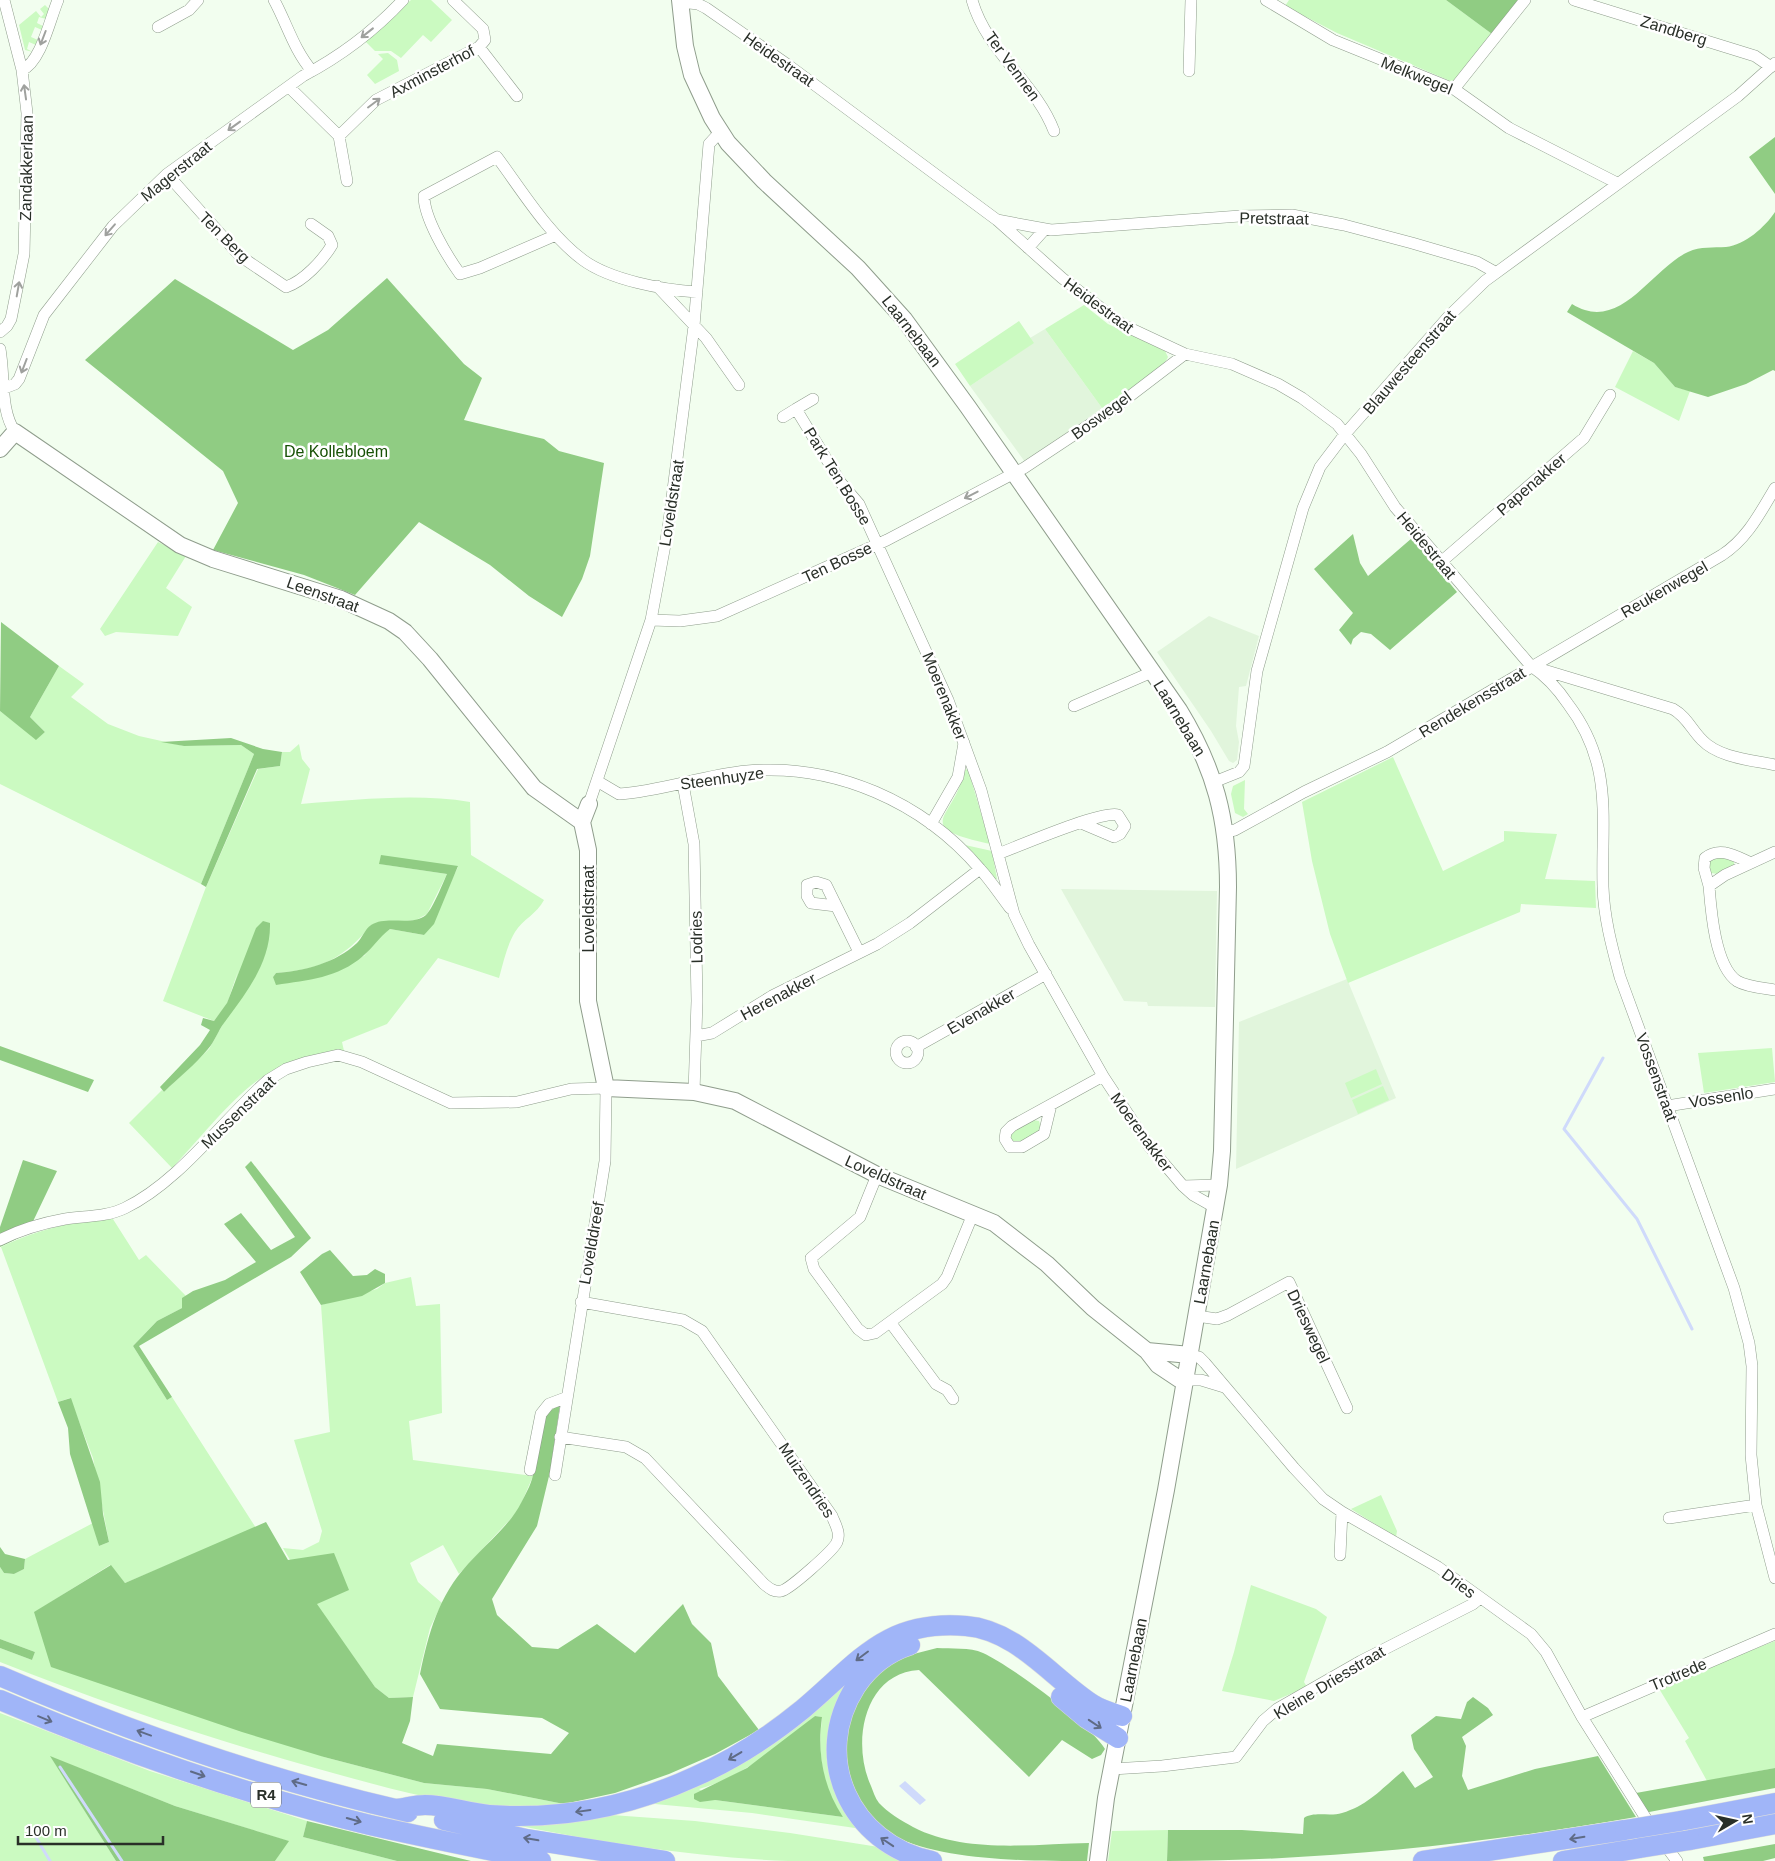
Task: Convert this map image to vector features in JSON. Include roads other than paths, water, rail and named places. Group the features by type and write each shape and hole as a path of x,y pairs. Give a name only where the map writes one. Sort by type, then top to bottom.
{"highway":[{"path":"396,1809 425,1805 487,1815 554,1815 614,1805 662,1791 724,1762 755,1744 804,1708 854,1661 872,1648 897,1635 943,1625 968,1626 1003,1637 1022,1649 1095,1706 1122,1716"},
{"path":"932,1861 893,1846 868,1827 847,1797 838,1769 837,1733 849,1698 873,1666 889,1654 922,1642 941,1639 957,1638 987,1645 1025,1667 1086,1718 1118,1738"},
{"name":"R4","path":"0,1676 133,1730 300,1784 396,1809 526,1839 665,1861"},
{"name":"R4","path":"0,1700 55,1723 222,1782 370,1824 541,1861"},
{"path":"1424,1861 1626,1830 1775,1803"},
{"path":"1563,1861 1643,1857 1686,1850 1727,1833 1775,1824"}],"street":[{"name":"Zandakkerlaan","path":"0,332 7,326 15,307 24,254 28,113 22,70 5,24 4,0"},
{"path":"22,70 31,66 36,57 58,0"},
{"path":"158,27 189,10 198,0"},
{"path":"274,0 287,24 293,44 312,71"},
{"name":"Magerstraat","path":"2,389 15,384 19,379 44,315 113,226 167,174 360,38 403,0"},
{"name":"Axminsterhof","path":"339,136 376,100 480,47 486,35 476,21 453,0"},
{"name":"Ter Vennen","path":"972,0 985,29 1047,112 1054,131"},
{"path":"1190,71 1191,0"},
{"name":"Melkwegel","path":"1266,0 1333,40 1454,89 1509,128 1617,183"},
{"path":"1454,89 1525,0"},
{"name":"Zandberg","path":"1574,0 1755,56 1773,65"},
{"name":"Laarnebaan","path":"681,1 685,46 692,74 703,101 720,132 748,166 842,252 893,305 924,345 1152,672 1194,735 1218,781 1226,832 1228,896 1222,1151 1219,1185 1166,1490 1112,1769 1098,1861"},
{"name":"Heidestraat","path":"681,1 698,4 706,8 755,40 997,220 1062,278 1116,320 1135,332 1185,354 1196,354 1232,364 1285,387 1337,424 1361,454 1394,507 1531,666"},
{"path":"480,47 517,96"},
{"name":"Blauwesteenstraat","path":"1218,781 1239,772 1244,766 1257,671 1303,508 1320,467 1345,434 1449,316 1495,272 1738,96 1773,65"},
{"path":"289,87 339,136 347,181"},
{"name":"Loveldstraat","path":"720,132 709,144 694,326 676,475 651,620 582,822 588,850 588,1002 606,1088 694,1092 735,1101 877,1175 994,1223 1014,1237 1094,1308 1147,1351 1158,1365 1178,1379 1185,1380"},
{"path":"556,235 480,268 460,274 451,262 427,213 424,196 497,158 556,235 584,261 599,270 656,286 697,292"},
{"name":"Ten Berg","path":"167,174 240,256 286,287 295,284 327,253 332,245 328,236 311,224"},
{"name":"Pretstraat","path":"997,220 1044,230 1240,216 1292,215 1344,224 1412,243 1477,262 1495,272"},
{"path":"1028,248 1044,230"},
{"path":"656,286 706,338 739,385"},
{"path":"0,349 5,420 15,432 0,450"},
{"name":"Boswegel","path":"1014,474 1113,409 1185,354"},
{"name":"Papenakker","path":"1441,562 1584,438 1610,395"},
{"name":"Park Ten Bosse","path":"783,417 813,399"},
{"name":"Park Ten Bosse","path":"796,409 841,483 859,504 877,544"},
{"name":"Leenstraat","path":"15,432 180,545 213,559 341,599 389,621 405,632 430,659 534,788 582,822"},
{"name":"Ten Bosse","path":"651,620 680,621 717,616 877,544 1014,474"},
{"name":"Reukenwegel","path":"1531,666 1734,548 1746,534 1775,488"},
{"name":"Moerenakker","path":"877,544 935,666 964,742 981,790 1014,914 1103,1076 1149,1146 1183,1186 1193,1195 1216,1208"},
{"name":"Rendekensstraat","path":"1226,832 1236,830 1304,792 1387,752 1531,666 1673,709 1687,719 1701,739 1711,748 1775,766"},
{"name":"Vossenstraat","path":"1531,666 1541,673 1573,710 1588,733 1597,756 1605,815 1603,886 1609,939 1620,977 1734,1288 1749,1343 1752,1386 1751,1455 1756,1505 1775,1578"},
{"name":"Laarnebaan","path":"1074,706 1152,672"},
{"path":"931,824 958,776 964,742"},
{"name":"Steenhuyze","path":"597,781 619,794 746,772 800,772 824,776 865,788 889,798 951,839 980,869 1014,914"},
{"name":"Lodries","path":"683,784 694,844 696,1036 694,1092"},
{"path":"998,854 1081,823"},
{"path":"1751,863 1721,851 1711,853 1705,858 1704,868 1709,886 1721,961 1728,973 1740,982 1775,990"},
{"path":"1709,886 1775,852"},
{"name":"Herenakker","path":"696,1036 712,1033 772,996 859,952 910,923 980,869"},
{"path":"836,906 859,952"},
{"name":"Evenakker","path":"916,1047 1046,974"},
{"name":"Mussenstraat","path":"0,1240 39,1224 113,1212 126,1208 145,1197 174,1173 268,1080 286,1069 328,1055 345,1056 362,1062 451,1103 517,1102 570,1089 606,1088"},
{"name":"Moerenakker","path":"1051,1105 1103,1076"},
{"name":"Lovelddreef","path":"554,1475 605,1161 606,1088"},
{"name":"Vossenlo","path":"1667,1106 1775,1089"},
{"path":"877,1175 860,1217 811,1258 814,1269 858,1329 866,1335 875,1333 942,1284 947,1277 973,1214"},
{"name":"Moerenakker","path":"1183,1186 1219,1185"},
{"name":"Drieswegel","path":"1196,1316 1217,1319 1228,1315 1289,1282 1347,1408"},
{"name":"Muizendries","path":"560,1437 626,1447 645,1458 764,1584 774,1591 784,1591 838,1542 838,1529 832,1516 702,1331 683,1320 581,1302"},
{"path":"890,1322 936,1384 947,1390 953,1399"},
{"path":"1147,1351 1190,1355"},
{"name":"Dries","path":"1190,1355 1197,1356 1205,1363 1299,1474 1323,1499 1342,1512 1423,1558 1531,1634 1546,1652 1582,1717 1640,1811 1686,1850"},
{"path":"1185,1380 1201,1380 1224,1387"},
{"path":"530,1470 541,1414 549,1404 566,1398"},
{"path":"1669,1518 1756,1505"},
{"path":"1340,1555 1342,1512"},
{"path":"1466,1606 1468,1591"},
{"name":"Kleine Driesstraat","path":"1112,1769 1162,1766 1236,1757 1254,1732 1277,1709 1361,1661 1473,1604 1479,1599"},
{"name":"Trotrede","path":"1582,1717 1775,1634"}],"water":[{"path":"905,1781 926,1800 920,1805 899,1786"}],"waterway":[{"path":"1603,1058 1564,1129 1637,1219 1692,1329"},
{"path":"60,1767 122,1861"},
{"path":"31,1829 50,1861"}],"park label":[{"name":"De Kollebloem","path":"336,451"}]}
